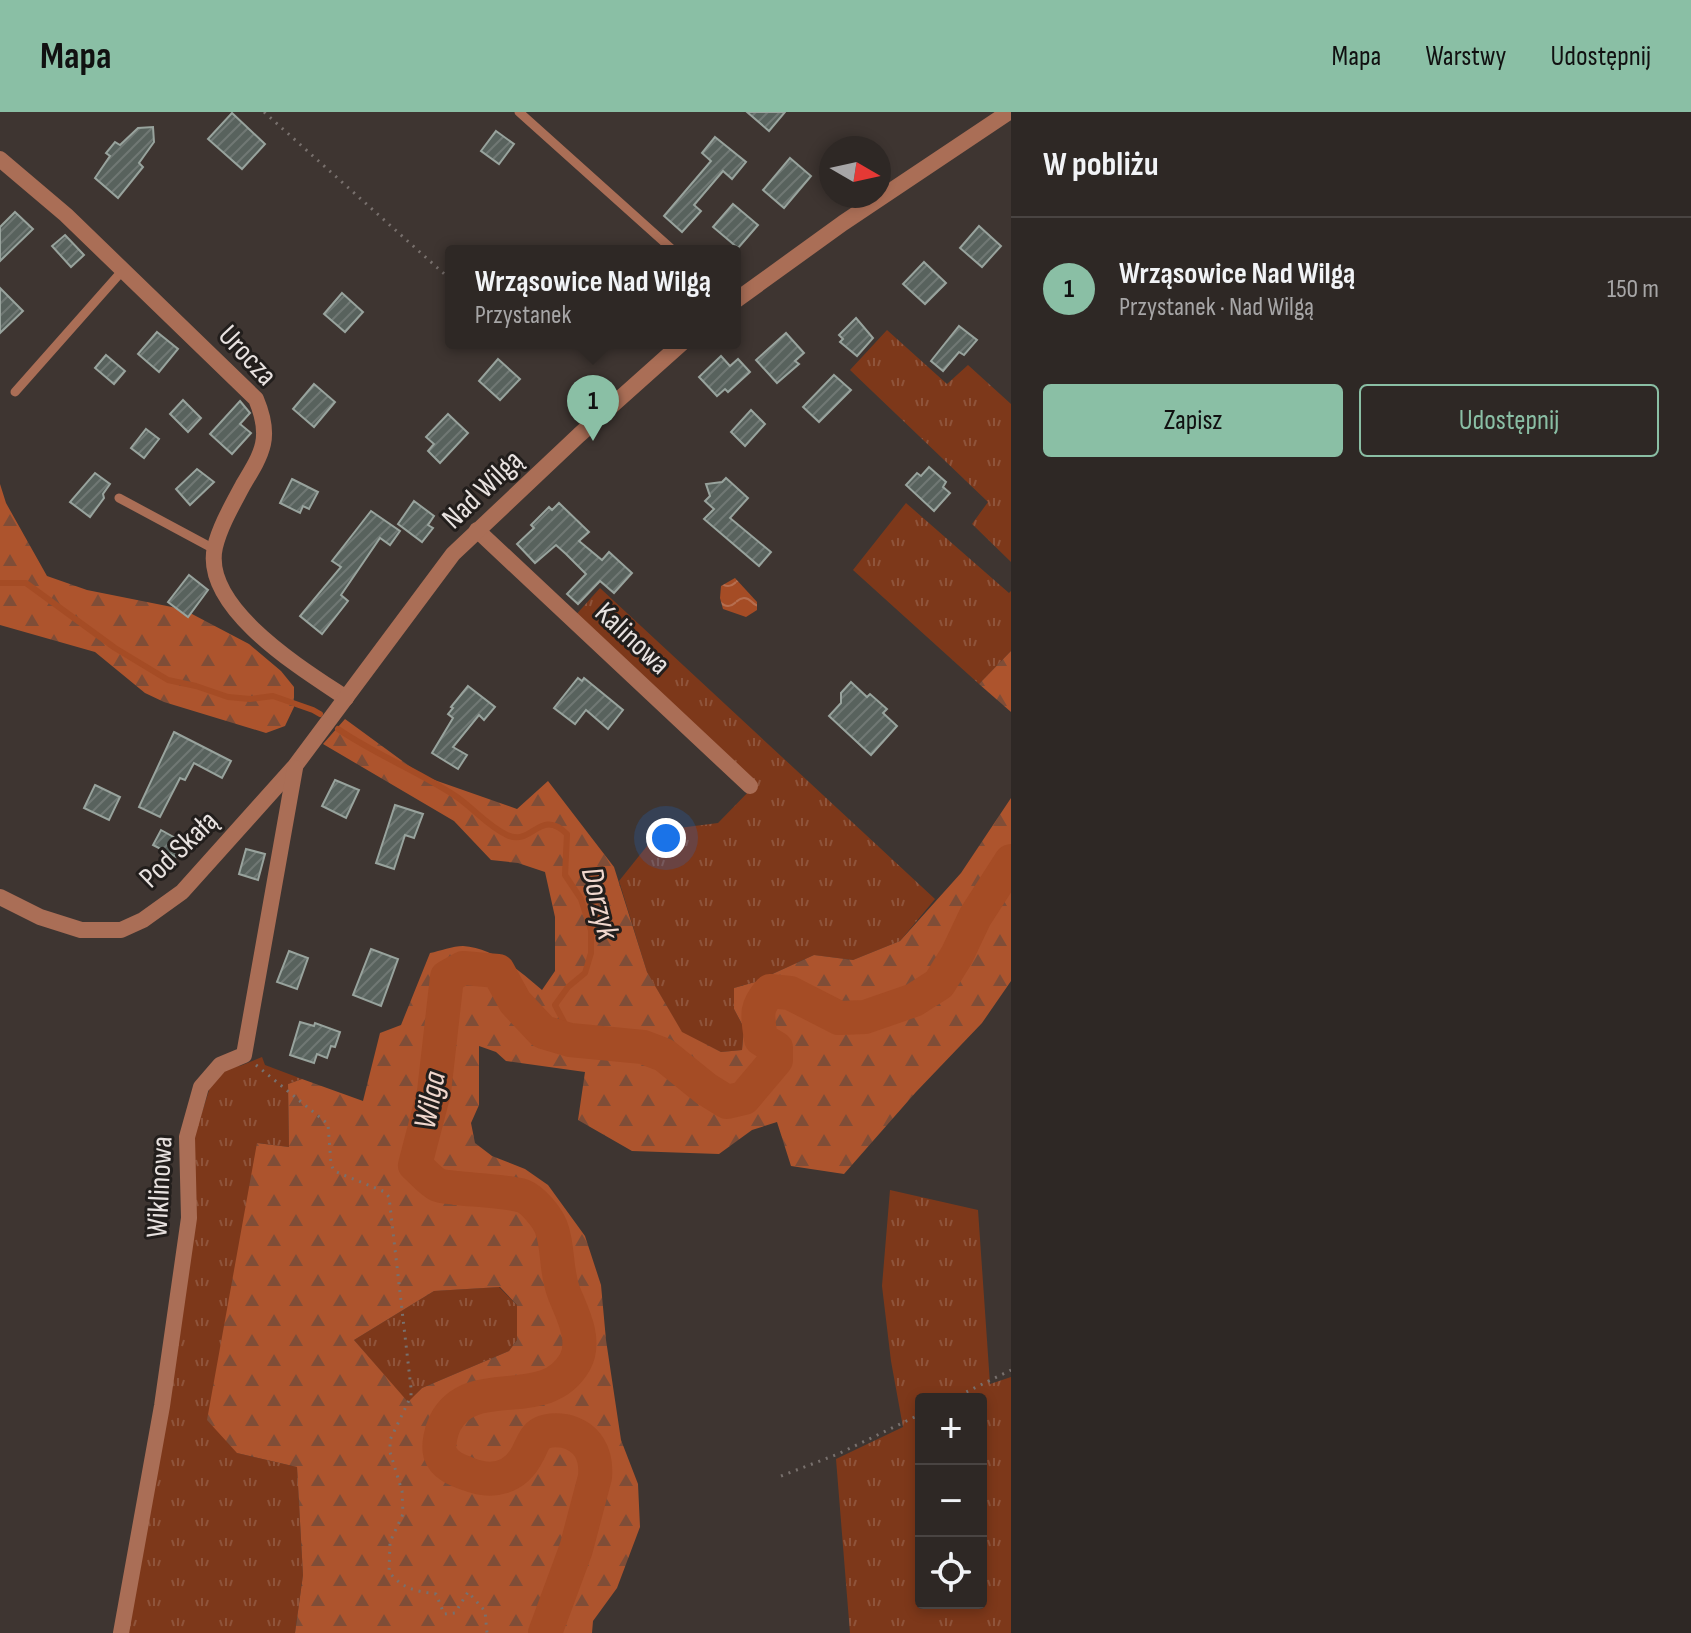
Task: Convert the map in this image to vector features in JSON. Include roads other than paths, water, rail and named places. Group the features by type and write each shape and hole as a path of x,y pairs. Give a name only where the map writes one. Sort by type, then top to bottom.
{"street":[{"path":"741,297 843,223 1009,112"},
{"name":"Urocza","path":"0,159 66,215 256,399 265,420 263,445 257,465 226,517 214,549"},
{"name":"Nad Wilgą","path":"346,698 435,578 477,530 675,349"},
{"name":"Kalinowa","path":"477,530 750,786"},
{"path":"214,549 216,575 234,609 274,650 346,698"},
{"name":"Pod Skałą","path":"0,897 40,917 81,930 121,930 143,920 182,892 295,766 346,698"},
{"name":"Wiklinowa","path":"121,1633 162,1406 189,1218 187,1137 201,1087 220,1065 244,1055 295,766"}],"lane":[{"path":"519,112 667,245"},
{"path":"15,392 123,270"},
{"path":"119,498 214,549"}],"water":[{"path":"735,578 757,602 757,610 746,617 723,609 721,586"}],"waterway":[{"name":"Dorzyk","path":"0,583 26,583 115,648 168,680 228,697 250,699 273,696 320,714"},
{"name":"Dorzyk","path":"338,729 443,788 507,835 523,836 550,824 567,834 565,875 581,899 591,930 591,953 585,973 568,987 555,1005 570,1040"},
{"name":"Wilga","path":"545,1633 576,1549 595,1477 589,1448 580,1437 565,1431 544,1432 535,1439 517,1468 503,1477 486,1478 447,1464 440,1453 440,1442 445,1423 457,1408 472,1399 546,1387 562,1378 575,1362 579,1336 561,1284 551,1227 535,1205 516,1194 438,1185 415,1165 434,1092 447,977 463,968 498,971 515,1002 543,1032 570,1040 643,1047 664,1055 727,1102 744,1098 776,1060 776,1048 761,1039 758,1019 761,1003 770,991 790,993 839,1018 865,1017 914,1000 939,984 975,917 1011,861"}],"place":[{"name":"Wrząsowice Nad Wilgą","path":"593,441"}]}
